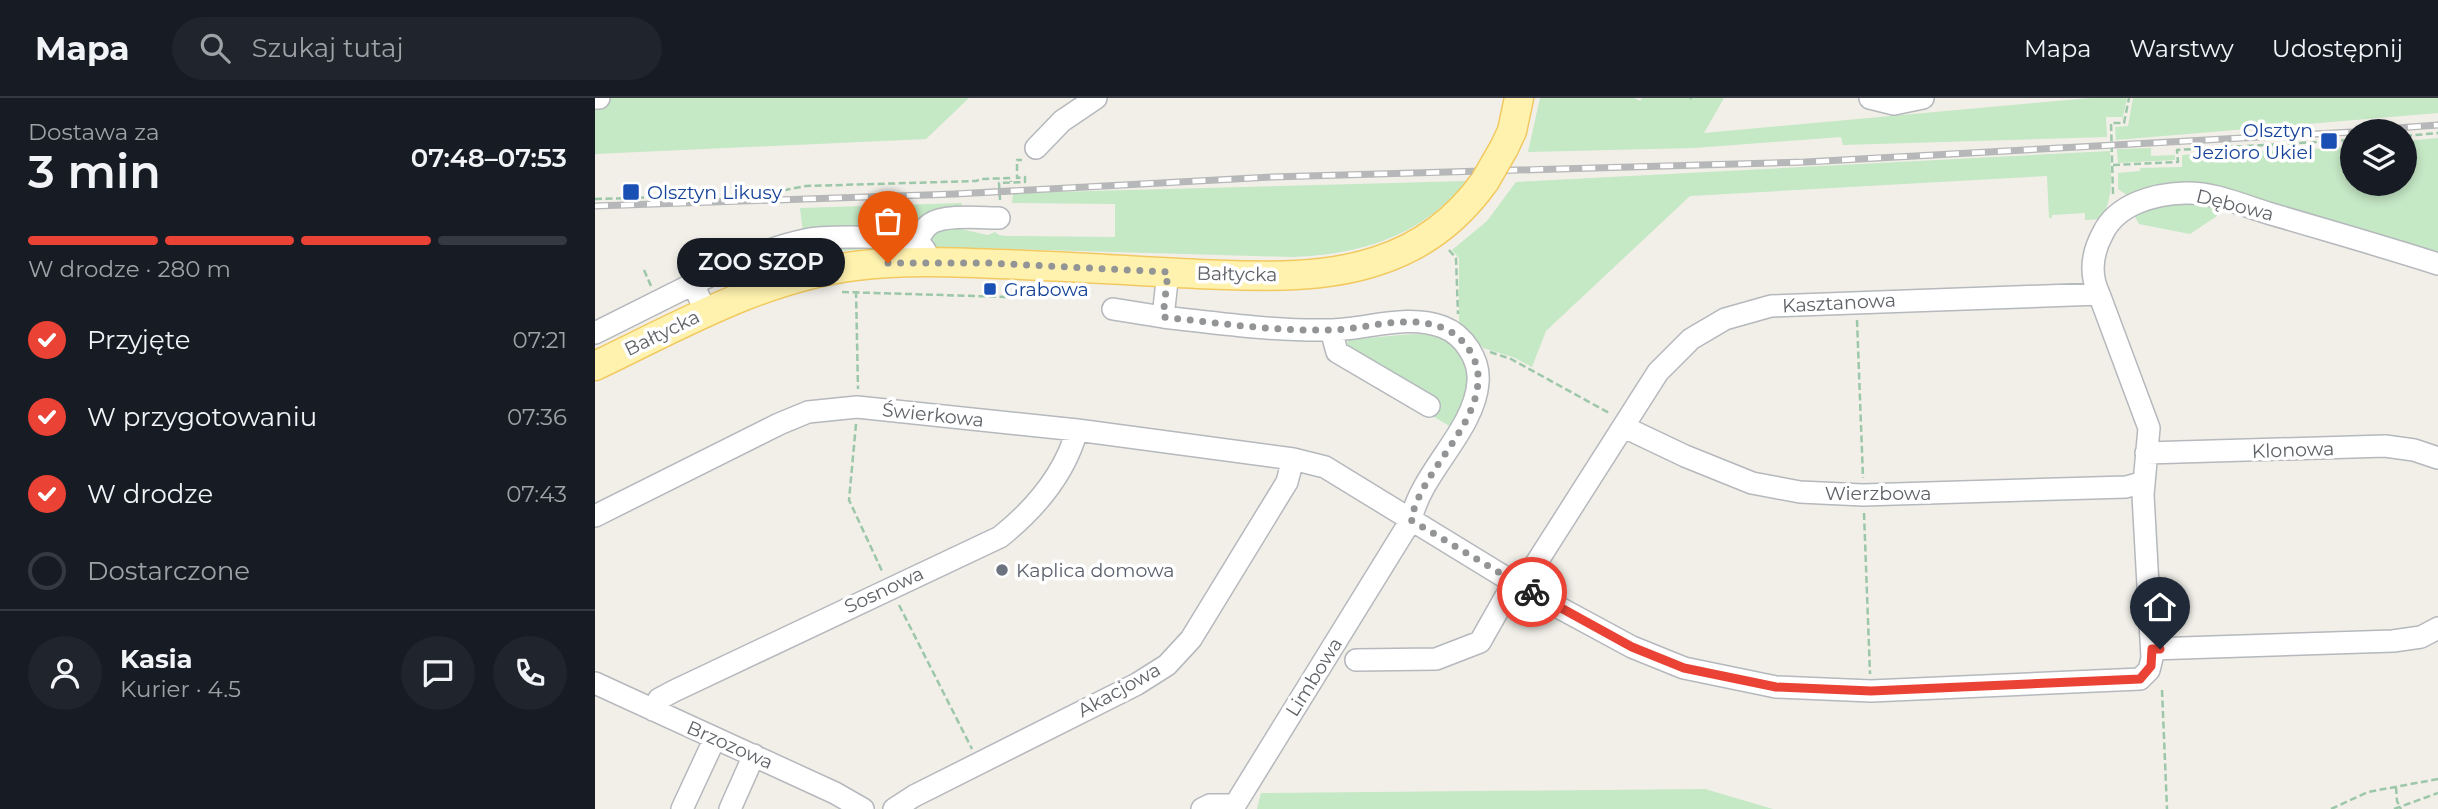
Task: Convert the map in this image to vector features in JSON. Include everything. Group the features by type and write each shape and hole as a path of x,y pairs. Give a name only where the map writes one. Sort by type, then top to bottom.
{"main road":[{"name":"Bałtycka","path":"595,366 744,295 795,277 923,252 1168,272 1279,275 1333,271 1366,265 1401,252 1437,231 1468,203 1485,181 1504,148 1519,98"}],"street":[{"path":"1870,98 1895,104 1923,98"},
{"path":"1031,154 1083,101"},
{"name":"Dębowa","path":"2099,294 2093,282 2094,259 2101,236 2112,218 2126,208 2148,199 2185,193 2222,199 2438,264"},
{"path":"595,333 737,262 806,239 885,238 923,252 926,228 934,222 997,209"},
{"path":"1163,317 1168,272"},
{"path":"693,284 706,312"},
{"path":"1293,459 1325,467 1518,584 1632,647 1684,668 1776,687 1871,691 2140,679 2151,666 2152,649 2144,482 2149,428 2099,294"},
{"name":"Kasztanowa","path":"1356,660 1436,659 1480,642 1658,372 1691,339 1725,319 1771,306 2099,294"},
{"path":"1113,309 1277,330 1331,330 1405,322 1428,323 1446,328 1461,340 1476,363 1479,381 1470,412 1417,498 1411,520"},
{"path":"1331,330 1337,352 1429,406"},
{"name":"Świerkowa","path":"595,516 779,424 808,412 857,407 1077,430 1293,459"},
{"name":"Wierzbowa","path":"1625,425 1685,456 1752,482 1800,492 1919,494 2126,487 2144,482"},
{"name":"Sosnowa","path":"653,710 659,699 674,691 1000,537 1042,498 1066,460 1077,430"},
{"name":"Klonowa","path":"2147,453 2385,446 2414,450 2438,458"},
{"name":"Akacjowa","path":"894,809 914,796 1137,684 1167,665 1191,639 1287,482 1293,459"},
{"name":"Limbowa","path":"1202,809 1210,805 1235,807 1411,520"},
{"path":"2152,649 2393,641 2421,637 2438,628"},
{"name":"Brzozowa","path":"595,683 835,793 863,809"},
{"path":"682,809 715,738"},
{"path":"730,809 754,755"}],"path":[{"path":"2112,201 2114,191 2111,123 2124,123 2129,98"},
{"path":"2417,135 2438,133"},
{"path":"2113,165 2178,162 2177,150 2340,141"},
{"path":"1015,155 1031,154"},
{"path":"997,209 1000,201 999,183 1025,182 1025,177 1017,177 1017,160 1031,154"},
{"path":"595,199 764,194 806,187 981,179 1011,178 1011,182"},
{"path":"1445,244 1456,258 1461,340 1511,359 1625,425"},
{"path":"644,270 646,277"},
{"path":"856,291 858,399"},
{"path":"837,292 1007,297 1093,292"},
{"path":"856,416 849,500 887,580"},
{"path":"899,606 976,758"},
{"path":"2162,690 2167,809"},
{"path":"2331,809 2368,792 2438,779"},
{"path":"2396,787 2400,808"},
{"path":"2394,809 2438,793"}],"green space":[{"path":"595,98 969,98 926,139 595,154"},
{"path":"1540,98 1634,98 1640,101 1642,98 1724,98 1704,133 2090,98 2127,98 2122,121 2122,117 2106,117 2107,137 1843,145 1841,137 1694,148 1528,152"},
{"path":"2133,98 2438,98 2438,113 2340,119 2340,121 2116,140 2115,127 2128,126"},
{"path":"2438,138 2438,253 2201,190 2133,199 2118,189 2118,173 2140,171 2140,168 2182,167 2182,155 2340,148 2340,196 2417,196 2417,140"},
{"path":"2151,148 2151,156 2175,155 2175,160 2118,163 2117,149"},
{"path":"2110,151 2110,195 2101,219 2085,220 2085,213 2052,215 2052,218 2049,218 2047,176 1690,196 1546,331 1532,367 1513,357 1483,348 1459,325 1459,258 1452,250 1487,221 1516,182"},
{"path":"1467,181 1430,216 1410,228 1367,246 1319,255 1293,257 934,247 929,240 930,234 942,225 988,235 995,232 1006,236 1115,237 1115,204 1012,203 1013,193"},
{"path":"2182,198 2217,206 2217,216 2190,234 2139,224 2133,213"},
{"path":"962,203 961,208 917,232 803,232 800,208"},
{"path":"808,245 910,247 796,253 746,270 717,288 736,272"},
{"path":"1425,335 1443,340 1458,353 1463,362 1467,392 1463,406 1451,427 1426,412 1347,347 1348,340"},
{"path":"1705,789 1773,809 1257,809 1261,793"}],"railway":[{"path":"2417,127 2438,125"},
{"path":"595,206 955,194 1272,177 1805,162 2340,133"}],"way so far":[{"path":"888,263 987,263 1168,272 1163,317 1277,330 1331,330 1405,322 1428,323 1446,328 1468,346 1476,363 1479,381 1470,412 1417,498 1411,520 1532,592"}],"place":[{"name":"Olsztyn Jezioro Ukiel","path":"2329,141"},
{"name":"Olsztyn Likusy","path":"631,192"},
{"name":"ZOO SZOP","path":"888,263"},
{"name":"Grabowa","path":"990,289"},
{"name":"Kaplica domowa","path":"1002,570"}],"route":[{"path":"1532,592 1632,647 1684,668 1776,687 1871,691 2140,679 2151,666 2152,649 2160,649"}]}
